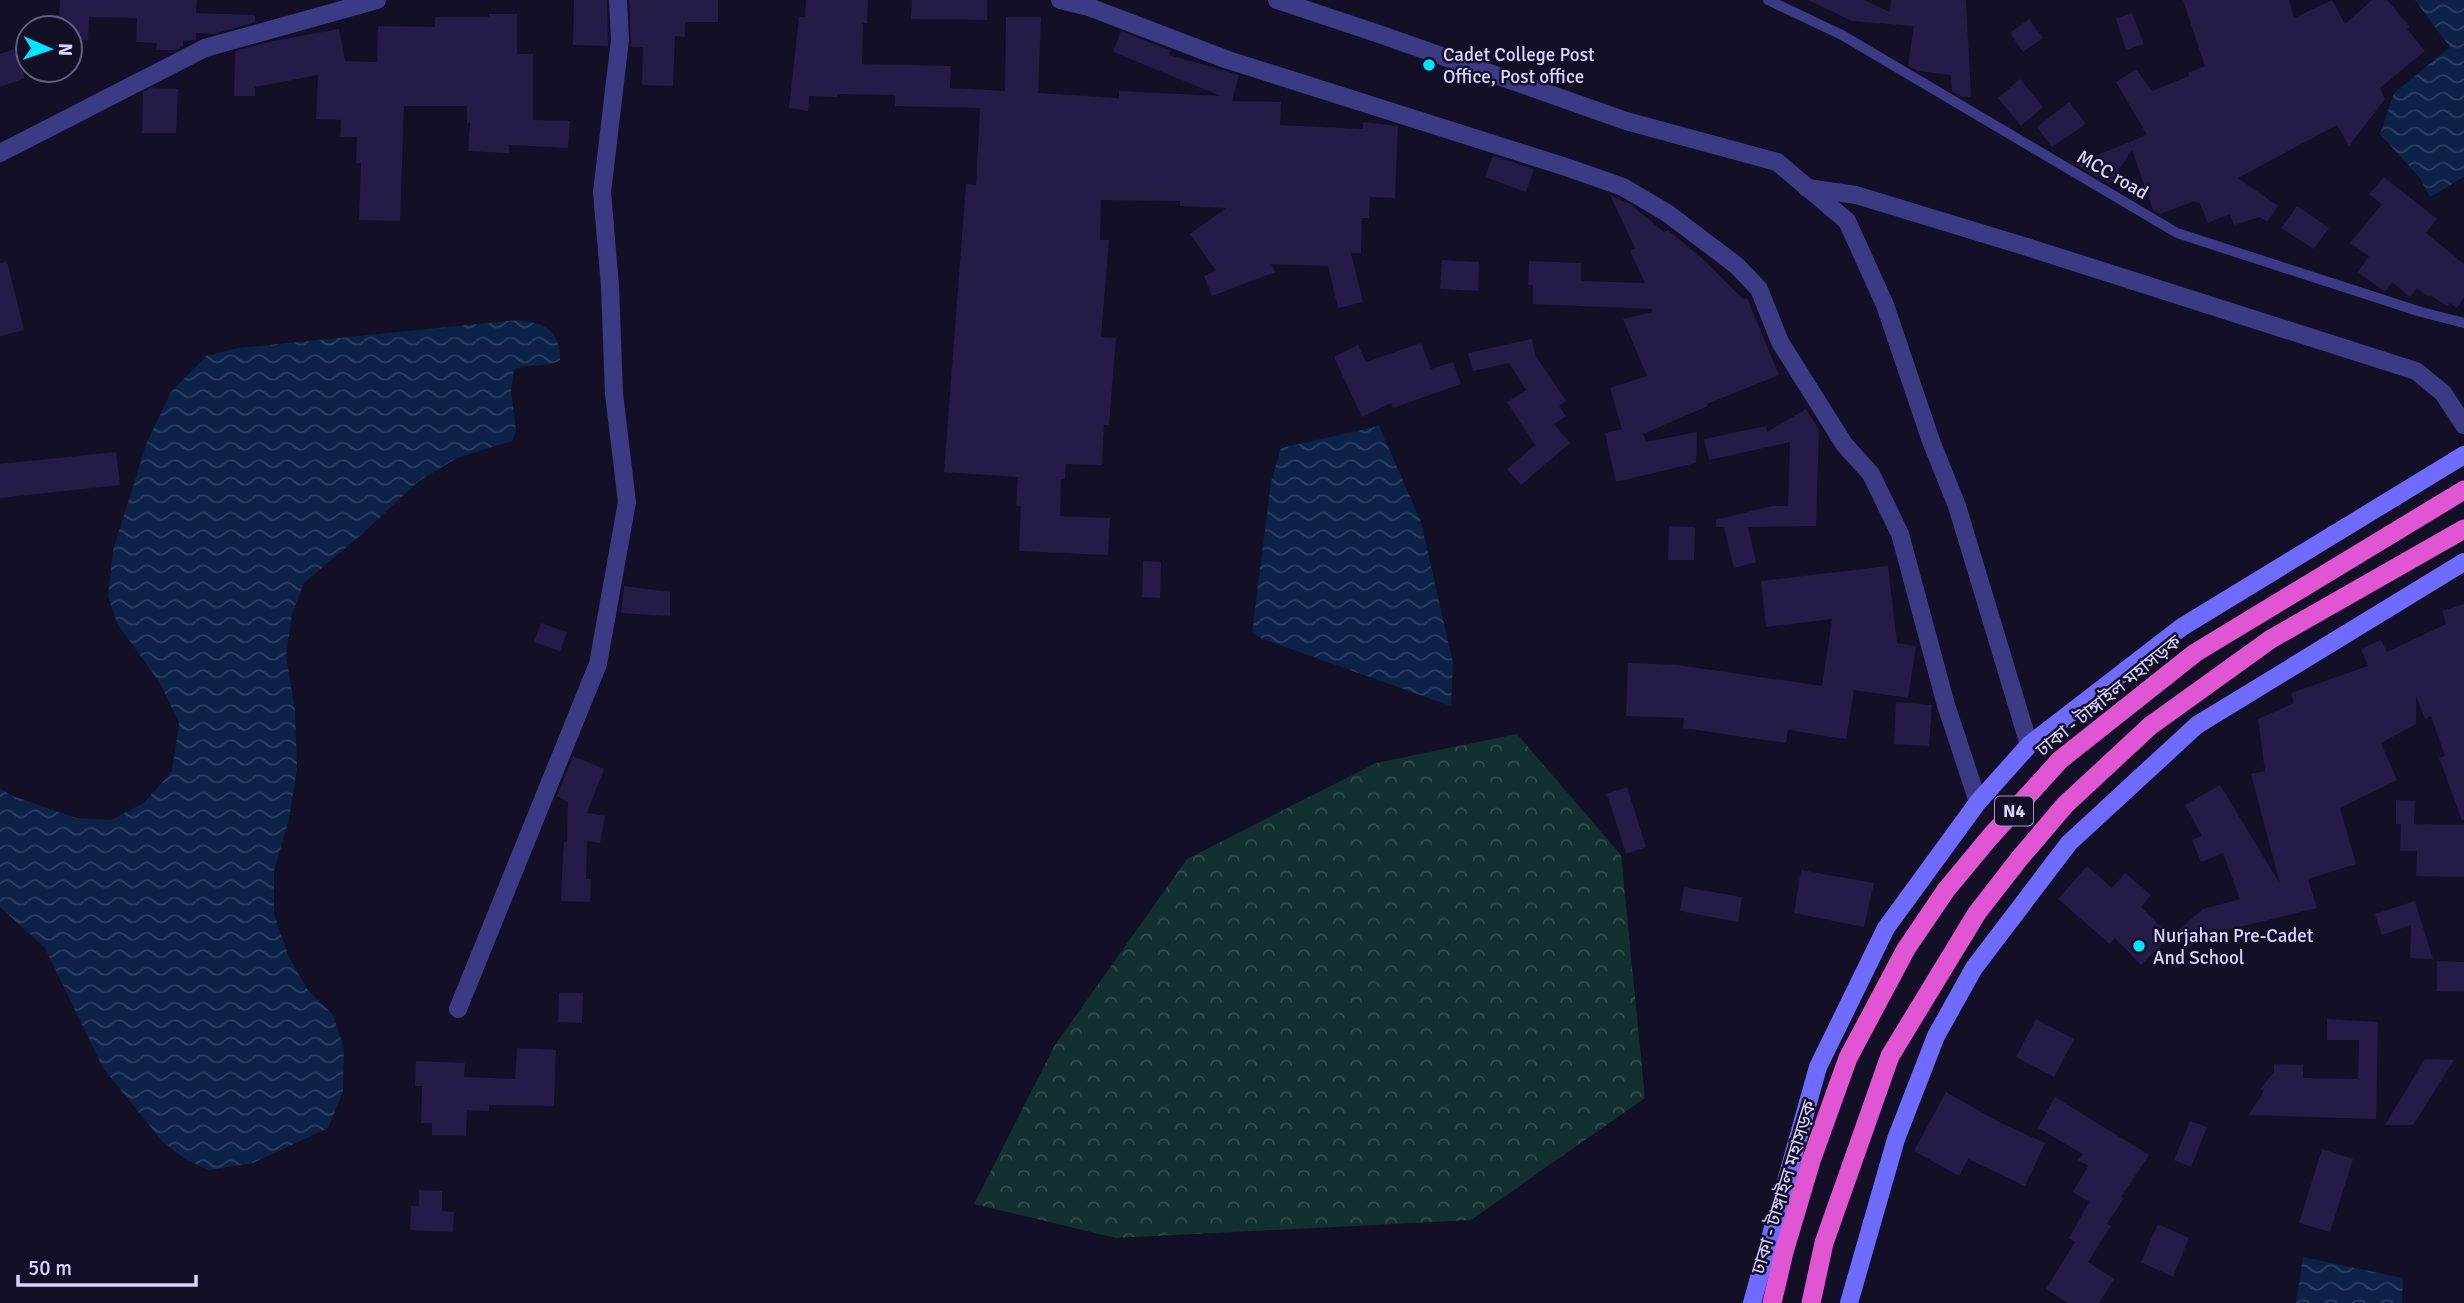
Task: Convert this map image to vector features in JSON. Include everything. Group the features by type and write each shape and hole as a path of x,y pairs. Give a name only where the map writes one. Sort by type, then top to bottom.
{"highway":[{"name":"ঢাকা - টাঙ্গাইল মহাসড়ক","path":"1772,1303 1811,1161 1848,1058 1906,950 1946,890 1990,838 2060,760 2195,653 2464,490"},
{"name":"N4","path":"1811,1303 1824,1242 1890,1056 1977,913 2019,859 2065,806 2150,726 2271,639 2464,529"}],"main road":[{"path":"1752,1303 1818,1067 1885,928 1978,802 2029,746 2182,627 2464,455"},
{"path":"1849,1303 1896,1139 1936,1035 1974,968 2069,843 2197,725 2464,562"}],"street":[{"path":"0,153 205,48 377,0"},
{"path":"458,1009 598,664 627,502 614,394 610,286 602,192 620,40 618,0"},
{"path":"1060,0 1089,7 1228,60 1623,187 1667,213 1736,265 1759,289 1780,342 1844,444 1871,474 1900,534 1946,705 1978,802"},
{"path":"1277,0 1626,121 1777,162 1847,221 1885,305 1931,441 1957,506 2029,746"},
{"path":"1807,188 1856,195 2416,371 2443,393 2464,425"}],"lane":[{"name":"MCC road","path":"1768,0 1842,36 2177,233 2421,312 2464,323"}],"green space":[{"path":"1517,734 1621,855 1645,1098 1471,1220 1116,1238 974,1204 1055,1045 1187,859 1376,763"}],"water":[{"path":"2415,0 2464,0 2464,177 2430,197 2420,178 2380,134 2394,93 2450,47"},
{"path":"517,320 535,323 549,330 557,341 560,360 514,370 511,390 516,431 512,441 457,458 419,481 304,583 292,614 286,656 295,711 297,769 289,819 274,871 274,914 288,955 307,989 333,1015 344,1048 343,1092 328,1128 253,1163 209,1170 186,1160 163,1142 103,1068 45,948 0,907 0,788 10,795 76,818 111,820 144,803 172,771 179,723 160,683 117,623 108,596 113,550 147,442 171,392 206,356 238,348"},
{"path":"1379,426 1421,522 1453,663 1451,706 1252,633 1271,482 1281,448"},
{"path":"2303,1257 2403,1278 2402,1303 2296,1303"}],"building":[{"path":"60,0 197,0 196,13 255,15 255,22 214,34 196,33 196,40 183,41 183,46 176,50 156,50 157,43 136,42 137,18 89,17 88,40 84,40 84,14 60,14"},
{"path":"574,0 607,0 608,46 573,45"},
{"path":"629,0 718,0 718,22 685,22 685,37 675,36 673,86 642,85 643,47 631,47"},
{"path":"806,0 868,0 867,23 863,23 862,64 951,66 950,88 1005,91 1006,17 1041,17 1038,93 1119,98 1119,91 1221,96 1113,52 1121,31 1171,51 1169,55 1239,75 1232,101 1281,102 1280,125 1363,129 1363,122 1398,126 1395,198 1370,197 1369,218 1362,218 1361,253 1351,253 1363,302 1338,308 1328,266 1271,264 1275,272 1212,296 1204,276 1216,271 1190,234 1226,208 1180,206 1180,201 1101,200 1100,240 1109,240 1101,337 1116,338 1109,425 1104,425 1102,465 1066,464 1065,479 1061,479 1060,516 1110,518 1108,555 1019,551 1021,506 1016,506 1018,477 944,472 966,184 976,185 980,108 895,106 895,95 837,94 837,97 809,96 808,111 789,108 799,17 805,17"},
{"path":"912,0 987,0 987,20 911,19"},
{"path":"1808,0 1864,0 1890,12 1891,0 1966,0 1971,97 1963,97 1952,91 1951,75 1918,71 1908,65 1914,26 1852,21"},
{"path":"2183,0 2289,0 2294,18 2332,0 2345,24 2372,0 2387,0 2410,27 2407,29 2425,51 2380,88 2385,99 2349,146 2337,125 2238,178 2278,206 2267,222 2260,217 2234,225 2230,214 2208,223 2199,202 2195,201 2160,214 2153,210 2132,150 2109,184 2075,164 2147,135 2116,82 2136,69 2152,91 2189,76 2188,73 2205,66"},
{"path":"2132,13 2144,44 2126,50 2116,19"},
{"path":"489,14 517,14 517,54 533,54 533,120 570,121 568,148 509,145 509,153 468,151 470,123 467,123 467,106 404,106 400,221 359,220 361,163 356,163 357,137 340,137 341,120 316,119 318,75 255,87 255,96 234,96 235,51 339,29 345,61 377,62 378,26 435,27 435,17 489,17"},
{"path":"2029,19 2043,38 2023,52 2010,33"},
{"path":"14,49 14,82 0,87 0,54"},
{"path":"2020,79 2043,107 2021,126 1998,98"},
{"path":"152,88 178,89 176,133 142,133 143,92"},
{"path":"2069,102 2086,124 2052,147 2037,127"},
{"path":"1493,156 1534,169 1526,192 1485,177"},
{"path":"2384,177 2437,219 2426,233 2464,264 2464,297 2457,308 2450,303 2447,306 2430,295 2429,297 2417,288 2410,297 2392,282 2385,292 2358,272 2369,256 2350,243 2382,204 2369,194"},
{"path":"1610,195 1630,204 1664,232 1668,230 1704,260 1743,299 1747,298 1779,375 1643,434 1646,442 1697,432 1696,463 1616,482 1605,433 1622,429 1610,388 1647,376 1623,319 1652,312 1652,309 1533,304 1533,285 1528,285 1529,261 1581,263 1581,281 1645,283 1630,251 1635,248"},
{"path":"2297,206 2329,228 2314,249 2281,228"},
{"path":"1442,260 1479,262 1478,291 1440,289"},
{"path":"7,262 24,330 0,336 0,263"},
{"path":"1532,339 1535,355 1566,401 1559,406 1566,416 1554,424 1570,443 1521,485 1507,469 1535,445 1507,402 1526,390 1509,363 1473,371 1468,353"},
{"path":"1421,343 1431,369 1453,362 1461,384 1393,408 1391,403 1362,417 1334,357 1358,345 1366,362"},
{"path":"1806,409 1819,430 1816,526 1748,527 1756,562 1734,568 1724,527 1716,527 1716,520 1772,506 1788,506 1790,442 1709,460 1704,439 1766,426 1767,432"},
{"path":"116,452 120,485 0,498 0,464"},
{"path":"1669,526 1695,527 1694,560 1668,560"},
{"path":"1143,561 1161,562 1160,598 1142,597"},
{"path":"1888,566 1897,643 1916,646 1908,698 1854,690 1846,739 1788,730 1786,743 1683,728 1684,718 1626,716 1628,663 1678,665 1822,686 1832,619 1766,627 1761,581"},
{"path":"624,586 670,592 670,616 621,613"},
{"path":"2464,604 2464,820 2439,758 2445,756 2431,716 2425,719 2416,696 2416,724 2381,743 2397,780 2340,808 2356,864 2308,879 2317,908 2203,936 2188,949 2175,933 2203,909 2240,899 2223,853 2201,862 2192,840 2202,836 2185,805 2220,785 2280,884 2251,774 2265,771 2258,719 2294,703 2291,693 2368,666 2361,649 2381,640 2387,652 2446,624 2442,611"},
{"path":"541,623 567,632 560,651 534,642"},
{"path":"1896,702 1932,705 1929,746 1894,744"},
{"path":"573,756 604,769 587,813 605,816 600,843 587,841 586,879 591,879 590,902 561,901 568,802 557,796"},
{"path":"1627,787 1646,847 1626,854 1607,794"},
{"path":"2396,800 2415,801 2414,824 2464,825 2464,877 2416,876 2417,851 2400,851 2401,824 2396,824"},
{"path":"2087,866 2112,888 2125,873 2151,895 2141,907 2170,936 2141,965 2115,938 2110,944 2058,899"},
{"path":"1801,870 1874,883 1864,927 1794,913"},
{"path":"1684,887 1742,897 1738,922 1680,911"},
{"path":"2415,901 2433,959 2410,958 2411,925 2382,935 2375,914"},
{"path":"2437,961 2464,962 2464,992 2437,991"},
{"path":"559,993 583,993 582,1023 558,1022"},
{"path":"2036,1019 2074,1039 2054,1077 2016,1057"},
{"path":"2327,1019 2378,1022 2376,1119 2249,1115 2264,1091 2260,1089 2274,1072 2274,1064 2303,1065 2303,1078 2358,1079 2359,1040 2327,1040"},
{"path":"517,1048 556,1050 554,1106 489,1105 489,1111 467,1110 466,1136 432,1135 432,1123 421,1123 422,1086 415,1086 416,1061 465,1063 464,1077 515,1079"},
{"path":"2425,1059 2454,1060 2413,1125 2385,1125"},
{"path":"1946,1092 1999,1122 2045,1143 2025,1186 1968,1159 1959,1176 1914,1151"},
{"path":"2055,1097 2149,1155 2121,1197 2124,1198 2107,1224 2111,1226 2088,1262 2114,1279 2099,1303 2068,1303 2046,1289 2075,1242 2069,1238 2089,1202 2073,1192 2088,1166 2078,1160 2083,1154 2038,1128"},
{"path":"2190,1121 2207,1127 2191,1167 2174,1160"},
{"path":"2322,1149 2353,1159 2330,1232 2299,1223"},
{"path":"419,1190 442,1191 442,1211 454,1212 453,1232 410,1230 411,1206 419,1206"},
{"path":"2158,1224 2189,1238 2173,1277 2141,1262"}],"place":[{"name":"Cadet College Post Office, Post office","path":"1429,65"},
{"name":"Nurjahan Pre-Cadet And School","path":"2139,946"}]}
